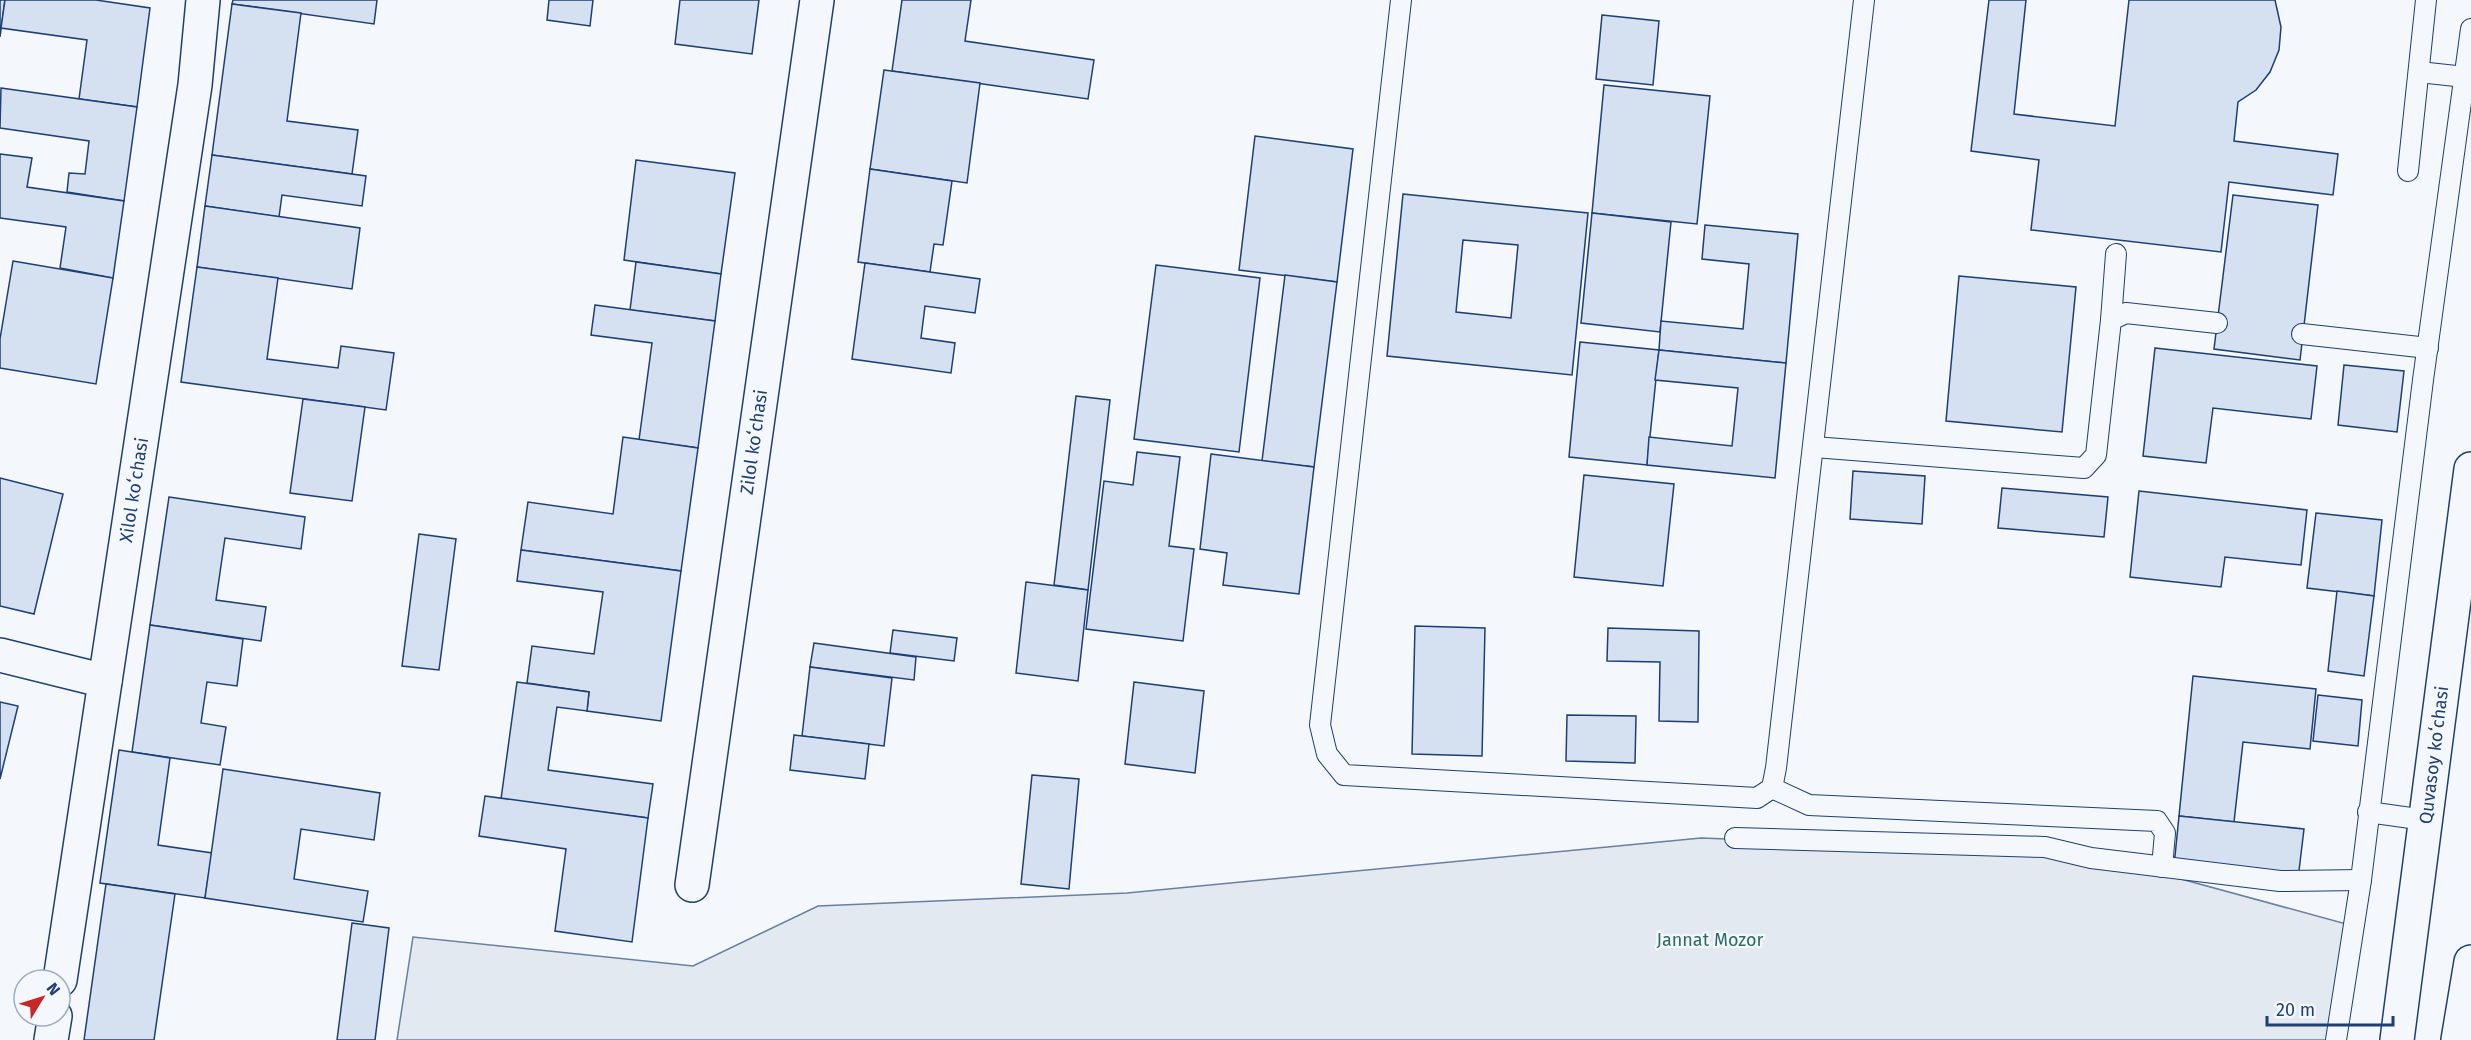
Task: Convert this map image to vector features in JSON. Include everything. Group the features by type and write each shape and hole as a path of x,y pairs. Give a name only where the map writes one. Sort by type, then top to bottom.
{"street":[{"name":"Zilol koʻchasi","path":"692,885 817,0"},
{"name":"Xilol koʻchasi","path":"62,968 193,97 198,1"},
{"name":"Quvasoy koʻchasi","path":"2397,1040 2471,469"},
{"path":"0,655 105,681"},
{"path":"2458,1040 2471,962"}],"lane":[{"path":"1401,0 1320,725 1327,754 1344,776 1757,798 1772,788 1814,447 1864,0"},
{"path":"2408,171 2426,0"},
{"path":"2336,1040 2361,880 2471,29"},
{"path":"2419,72 2465,77"},
{"path":"1814,447 2084,468 2096,455 2116,254"},
{"path":"2111,320 2126,313 2217,323"},
{"path":"2302,334 2428,348"},
{"path":"1772,788 1809,805 2157,821 2165,834 2162,867"},
{"path":"2368,812 2425,820"},
{"path":"1735,838 2045,848 2091,858 2280,881 2361,880"}],"green space":[{"name":"Jannat Mozor","path":"1701,838 2082,852 2350,925 2335,1040 397,1040 413,937 693,966 818,906 1127,893"}],"building":[{"path":"0,0 5,0 0,37"},
{"path":"5,0 96,0 150,8 137,107 79,99 87,40 1,28"},
{"path":"233,0 377,0 374,24 232,4"},
{"path":"549,0 593,0 590,26 547,20"},
{"path":"680,0 759,0 752,54 675,44"},
{"path":"902,0 971,0 965,41 1094,60 1088,99 892,71"},
{"path":"1989,0 2026,0 2014,114 2115,126 2129,0 2275,0 2281,27 2279,50 2270,72 2256,90 2238,102 2234,141 2338,154 2333,195 2229,182 2221,252 2031,230 2039,160 1971,151"},
{"path":"232,4 301,13 287,121 358,130 352,174 212,155"},
{"path":"1602,15 1659,21 1653,85 1596,79"},
{"path":"884,70 980,83 967,183 870,169"},
{"path":"1604,85 1710,96 1697,224 1592,213"},
{"path":"1,88 137,107 124,201 67,192 69,173 85,174 89,141 0,128"},
{"path":"1255,136 1353,149 1337,282 1239,270"},
{"path":"0,154 32,158 27,187 124,201 113,278 60,268 66,227 0,218"},
{"path":"212,155 366,176 362,206 282,195 279,217 205,206"},
{"path":"636,160 735,173 721,274 624,260"},
{"path":"870,169 952,181 943,245 934,244 930,272 858,262"},
{"path":"1403,194 1588,213 1572,375 1387,356","holes":["1463,240 1518,245 1511,318 1456,312"]},
{"path":"2233,195 2318,205 2300,360 2214,349"},
{"path":"205,206 360,228 352,289 197,267"},
{"path":"1592,213 1671,222 1660,332 1581,323"},
{"path":"1705,225 1798,234 1786,363 1659,350 1661,321 1743,329 1749,264 1702,259"},
{"path":"13,261 113,278 96,384 0,368 0,339"},
{"path":"636,262 721,274 715,321 630,310"},
{"path":"865,263 980,279 975,313 925,306 921,338 955,343 951,373 852,359"},
{"path":"1156,265 1260,278 1239,452 1134,439"},
{"path":"197,267 278,278 267,359 338,368 341,346 394,353 386,410 181,382"},
{"path":"1285,275 1337,282 1314,467 1262,461"},
{"path":"1959,276 2076,287 2062,432 1946,421"},
{"path":"595,305 715,321 698,448 639,440 652,343 591,335"},
{"path":"1580,342 1659,350 1647,465 1569,457"},
{"path":"2155,348 2317,366 2311,419 2213,408 2206,463 2143,456"},
{"path":"1659,350 1786,363 1775,478 1647,465 1649,437 1732,446 1738,388 1655,380"},
{"path":"2344,365 2404,371 2397,432 2338,425"},
{"path":"1076,396 1110,400 1088,590 1054,585"},
{"path":"303,399 365,407 352,501 290,493"},
{"path":"623,437 698,448 681,571 521,550 528,502 613,514"},
{"path":"1137,452 1180,457 1169,546 1194,549 1183,641 1086,629 1104,481 1133,485"},
{"path":"1211,454 1314,467 1299,594 1223,585 1227,553 1200,549"},
{"path":"1853,471 1925,476 1922,524 1850,519"},
{"path":"1584,475 1674,484 1663,586 1574,577"},
{"path":"0,478 63,494 34,614 0,606"},
{"path":"2002,488 2108,497 2104,537 1998,528"},
{"path":"2139,491 2307,510 2301,565 2225,557 2221,587 2130,577"},
{"path":"169,497 305,517 301,549 225,538 216,600 266,607 261,641 150,625"},
{"path":"2316,513 2382,520 2374,596 2307,588"},
{"path":"419,534 456,539 439,670 402,666"},
{"path":"521,550 681,571 661,721 587,711 589,692 527,683 532,646 594,654 603,592 517,581"},
{"path":"1026,582 1088,590 1078,681 1016,673"},
{"path":"2337,591 2374,596 2364,676 2328,671"},
{"path":"150,625 243,639 237,686 207,682 201,723 226,727 220,765 132,752"},
{"path":"1415,626 1485,628 1482,756 1412,754"},
{"path":"1608,628 1699,631 1698,722 1659,721 1660,662 1607,661"},
{"path":"893,630 957,638 954,661 890,653"},
{"path":"814,643 916,657 914,680 810,667"},
{"path":"810,667 892,678 884,746 802,736"},
{"path":"2193,676 2316,689 2310,749 2243,742 2234,822 2179,816"},
{"path":"517,682 589,692 587,711 557,707 548,770 653,784 648,818 501,799"},
{"path":"1134,682 1204,691 1195,773 1125,764"},
{"path":"2318,695 2362,700 2358,746 2313,741"},
{"path":"0,702 18,706 0,779"},
{"path":"1567,715 1636,716 1635,763 1566,761"},
{"path":"794,735 869,744 865,779 790,770"},
{"path":"119,750 170,758 158,845 212,853 205,898 100,883"},
{"path":"223,769 380,793 374,840 301,829 294,879 368,891 363,922 205,898"},
{"path":"1032,775 1079,779 1069,889 1021,884"},
{"path":"485,796 648,818 632,942 555,931 566,849 479,836"},
{"path":"2179,816 2304,829 2298,879 2174,866"},
{"path":"106,884 175,894 154,1040 84,1040"},
{"path":"352,923 389,928 375,1040 337,1040"}]}
